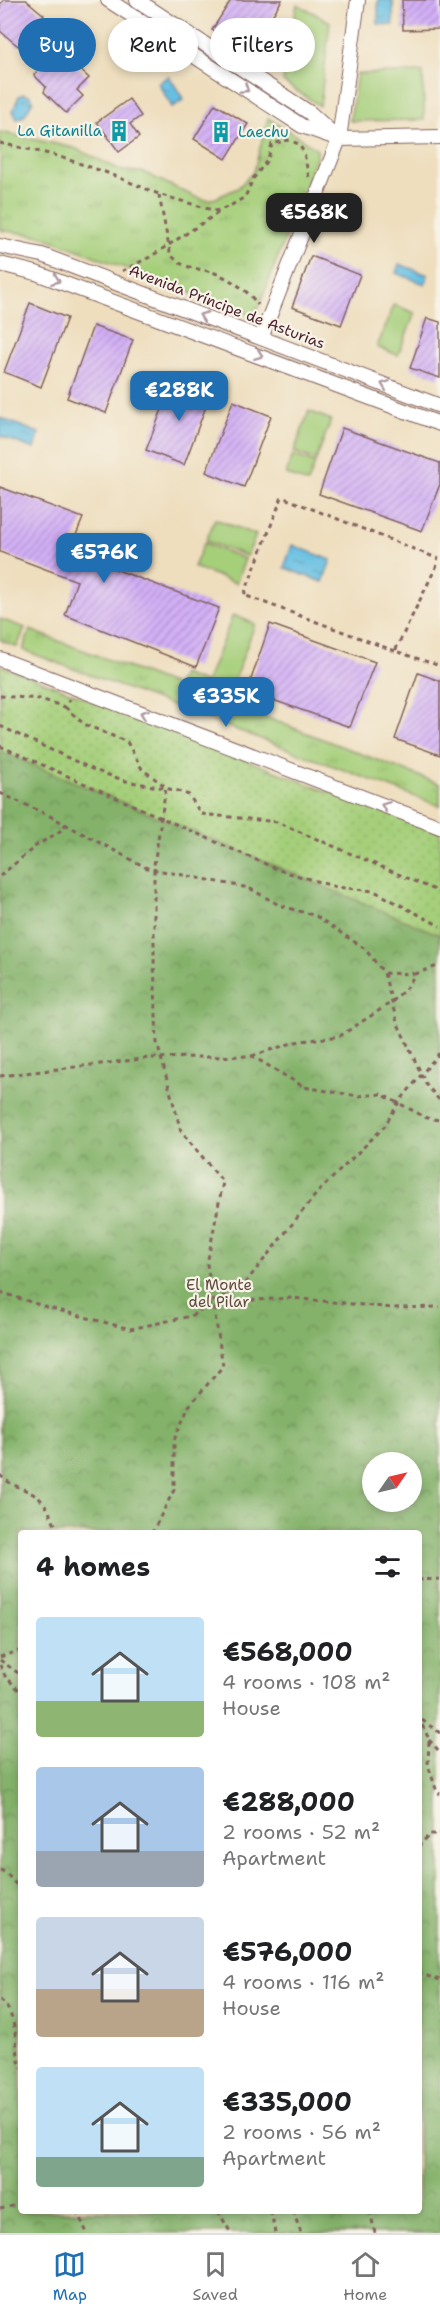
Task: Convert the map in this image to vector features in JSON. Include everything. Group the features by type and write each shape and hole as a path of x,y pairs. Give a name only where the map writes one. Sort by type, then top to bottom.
{"street":[{"path":"108,0 302,126 339,139 440,137"},
{"path":"137,0 310,113 339,139"},
{"path":"261,338 339,139 358,0"},
{"name":"Avenida Príncipe de Asturias","path":"0,246 42,255 440,406"},
{"path":"0,264 36,273 440,424"},
{"path":"0,659 440,827"}],"path":[{"path":"122,271 169,245 245,197 253,179 268,159 272,144 288,140 299,144 304,153 309,181"},
{"path":"0,143 54,155 105,172 159,195 216,211 225,208"},
{"path":"159,195 173,259 179,264 210,271 234,282 248,293 262,310"},
{"path":"395,651 439,566 440,558 282,497 244,595 395,651 440,666"},
{"path":"0,696 40,699 65,707 84,724 128,742 142,769 166,787"},
{"path":"65,707 73,696"},
{"path":"0,726 94,770 126,781 166,787 189,795 201,814 277,822 440,892"},
{"path":"0,746 162,816 279,870 336,887 374,891 440,926"},
{"path":"154,1530 174,1490 174,1440 189,1406 223,1366 207,1264 223,1182 181,1131 158,1043 154,959 154,869 166,787"},
{"path":"0,793 66,824 147,868 249,888 279,905 316,915 365,949 384,973 397,1022 426,1084 440,1101"},
{"path":"0,876 37,845 59,832 66,824"},
{"path":"384,973 415,974 440,964"},
{"path":"0,1076 91,1064 161,1058 252,1056 295,1042 340,1036 392,1002 408,986 415,974"},
{"path":"0,1292 130,1329 191,1316 246,1282 317,1193 384,1127 399,1102 440,1052"},
{"path":"252,1056 304,1087 358,1096 381,1094 427,1118 440,1120"},
{"path":"213,1302 292,1298 393,1308 440,1307"},
{"path":"0,1475 6,1482 42,1501 58,1530"},
{"path":"422,1580 440,1580"},
{"path":"0,1661 18,1652"},
{"path":"0,1661 18,1673"},
{"path":"0,1661 6,1676 18,1689"},
{"path":"422,1719 440,1733"},
{"path":"422,1724 429,1739 440,1752"},
{"path":"429,1739 428,1765 437,1792 440,1794"},
{"path":"422,1843 430,1834 440,1834"},
{"path":"0,1870 5,1872 18,1887"},
{"path":"422,1974 440,1980"},
{"path":"0,2000 6,2005 10,2016 18,2054"},
{"path":"0,2209 18,2205"},
{"path":"78,2214 87,2233"},
{"path":"220,2214 231,2233"},
{"path":"272,2214 275,2233"},
{"path":"294,2214 301,2233"},
{"path":"371,2214 375,2233"}],"green space":[{"path":"297,4 330,22 320,106 283,82 285,72 315,72 315,18 294,18"},
{"path":"423,72 424,120 350,121 357,74"},
{"path":"268,118 314,147 317,155 255,317 41,236 0,230 0,132 74,148 123,171 143,172 195,197 207,200 238,188 254,171"},
{"path":"394,305 415,313 398,355 377,347"},
{"path":"309,411 331,420 316,460 294,452"},
{"path":"293,455 315,463 308,483 286,474"},
{"path":"215,519 256,535 247,556 206,541"},
{"path":"204,543 245,559 236,583 194,567"},
{"path":"233,615 255,624 226,703 202,693"},
{"path":"0,619 25,628 17,647 0,640"},
{"path":"30,630 177,686 182,674 206,683 202,693 440,784 440,806 23,650"},
{"path":"0,665 321,789 440,831 440,935 0,751"},
{"name":"El Monte del Pilar","path":"0,751 440,934 440,2233 0,2233"}],"water":[{"path":"378,0 393,0 393,25 378,24"},
{"path":"169,76 184,100 172,107 158,83"},
{"path":"23,94 31,96 33,101 24,116 17,119 13,111 19,96"},
{"path":"399,264 428,275 425,284 396,273"},
{"path":"0,418 39,433 34,449 0,436"},
{"path":"292,545 331,560 323,582 284,568"}],"building":[{"path":"4,0 26,0 44,15 41,18 18,18 18,46 0,31 0,4"},
{"path":"231,0 282,0 271,18 220,18"},
{"path":"402,0 440,0 440,29 403,30"},
{"path":"37,72 83,72 89,78 77,90 83,96 66,113 44,92 46,87 34,75"},
{"name":"La Gitanilla","path":"129,99 141,116 130,124 139,137 119,152 97,122"},
{"name":"Laechu","path":"215,104 248,124 226,159 194,139"},
{"path":"311,256 360,275 341,325 292,307"},
{"path":"30,303 67,318 41,387 4,372"},
{"path":"427,318 440,322 440,378 410,368"},
{"path":"93,326 133,340 106,413 67,398"},
{"path":"174,379 211,393 184,465 146,450"},
{"path":"233,401 271,416 244,487 206,472"},
{"path":"342,428 440,463 440,484 422,531 319,494"},
{"path":"0,487 83,518 69,552 219,608 196,667 65,615 77,581 0,552"},
{"path":"270,624 375,662 350,727 247,691"},
{"path":"418,673 440,681 440,755 395,739"}],"place":[{"name":"La Gitanilla","path":"119,131"},
{"name":"Laechu","path":"221,132"}]}
